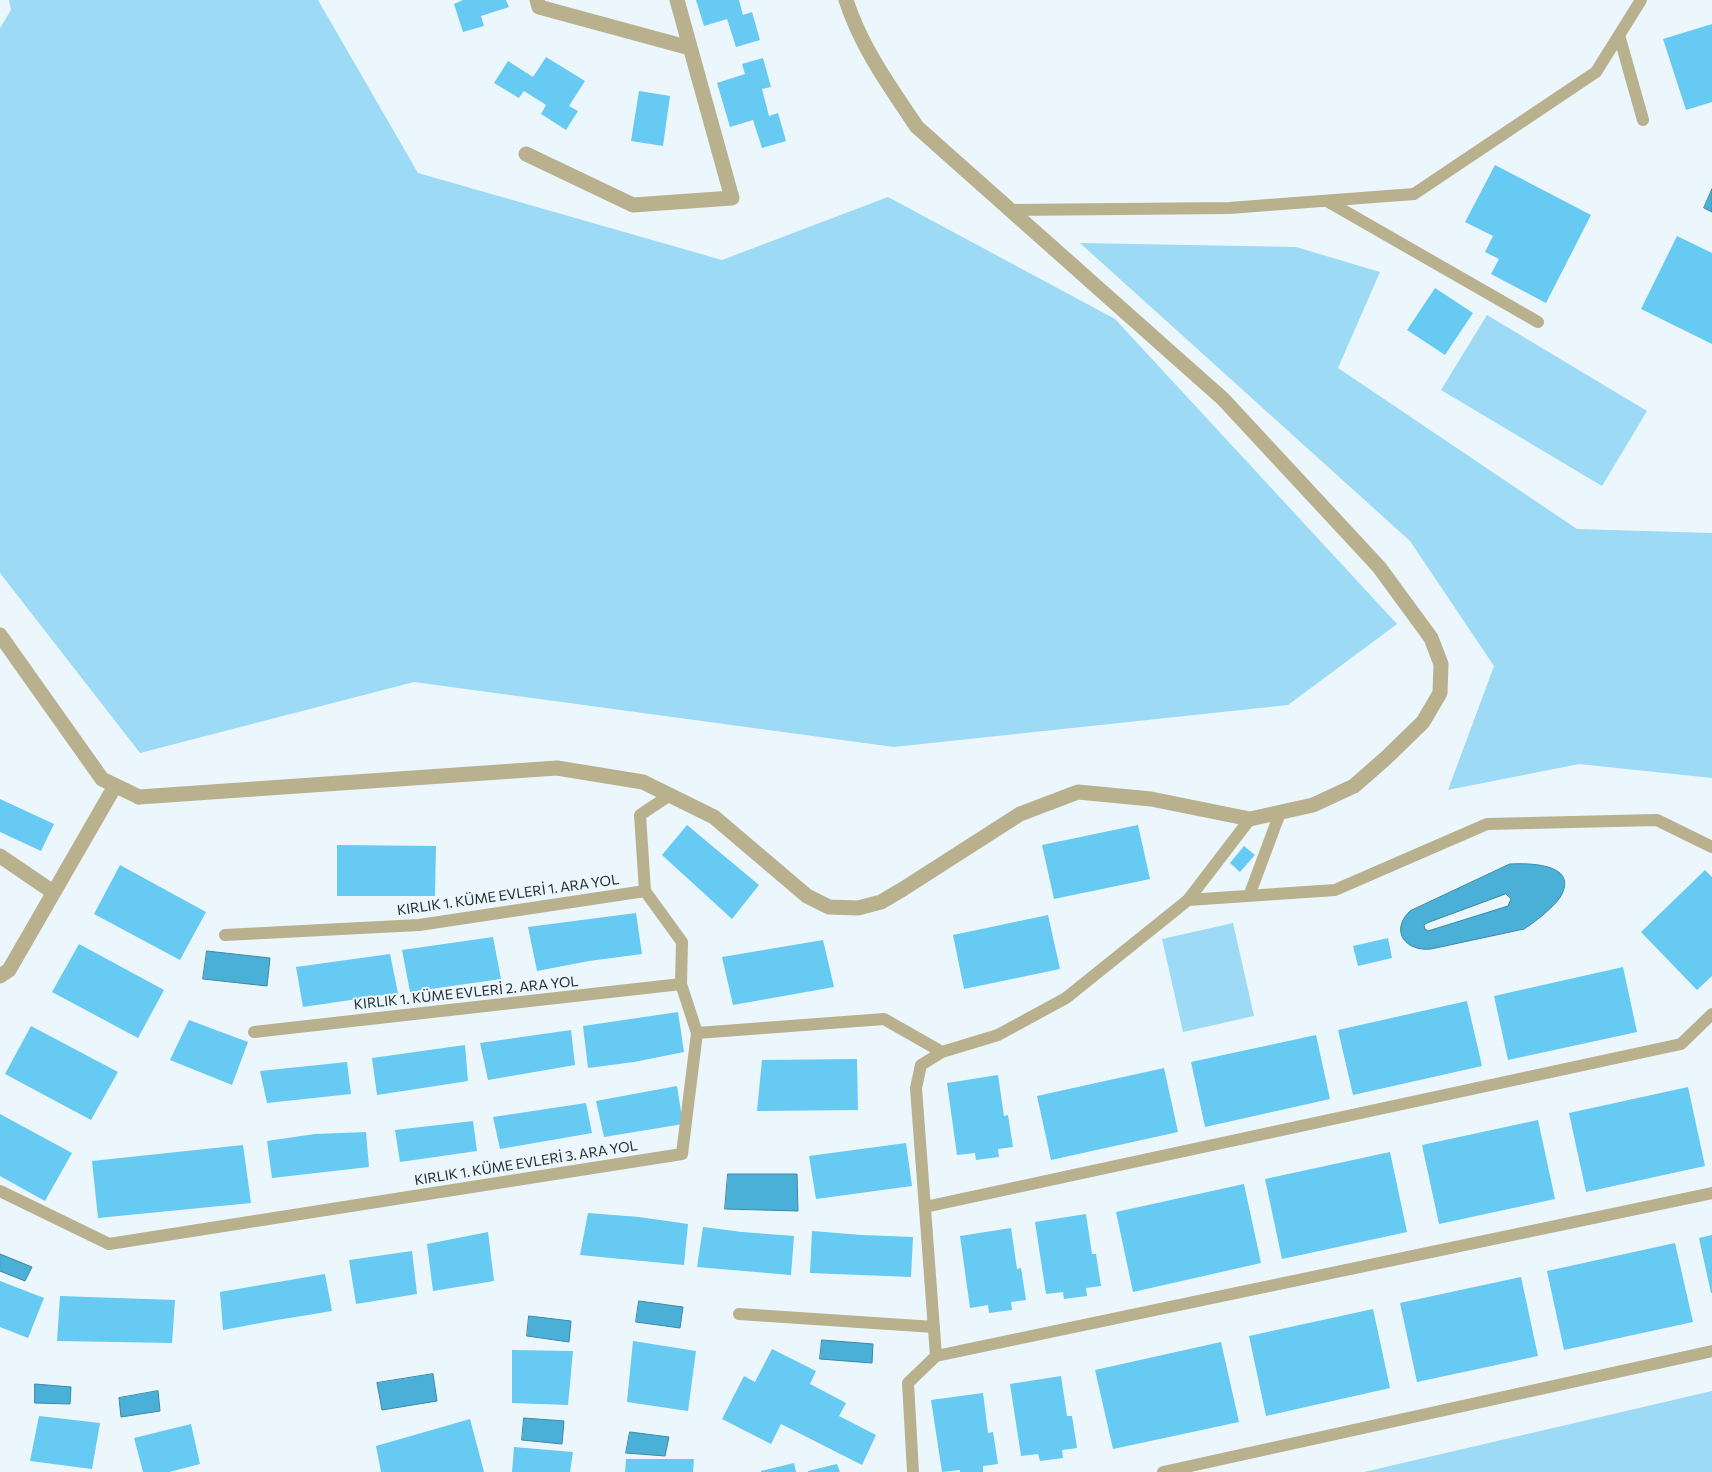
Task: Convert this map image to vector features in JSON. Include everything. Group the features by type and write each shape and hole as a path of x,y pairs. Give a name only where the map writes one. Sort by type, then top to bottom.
{"street":[{"path":"537,0 539,7 690,48"},
{"path":"526,154 633,205 732,198 677,0"},
{"path":"0,635 102,779 139,797 557,768 643,782 714,817 807,896 829,908 858,908 882,902 948,862 1020,814 1078,792 1151,799 1250,819 1313,804 1354,786 1423,722 1440,693 1441,664 1431,638 1379,567 1223,399 917,127 881,74 852,20 846,0"},
{"path":"0,976 9,970 115,786"},
{"path":"0,856 53,892"}],"lane":[{"path":"1011,210 1229,208 1414,194 1596,72 1641,0"},
{"path":"1619,35 1643,120"},
{"path":"1327,201 1538,322"},
{"path":"645,891 640,815 670,795"},
{"path":"1249,896 1280,813"},
{"path":"936,1356 916,1088 921,1065 942,1052 998,1035 1066,998 1188,900 1250,819"},
{"path":"1188,900 1335,890 1488,824 1657,820 1712,848"},
{"name":"KIRLIK 1. KÜME EVLERİ 1. ARA YOL","path":"225,935 419,925 645,891"},
{"name":"KIRLIK 1. KÜME EVLERİ 3. ARA YOL","path":"0,1191 109,1244 682,1154 697,1033 681,984 682,942 645,891"},
{"name":"KIRLIK 1. KÜME EVLERİ 2. ARA YOL","path":"254,1032 681,984"},
{"path":"925,1207 1681,1044 1712,1014"},
{"path":"697,1033 884,1019 942,1052"},
{"path":"913,1472 908,1384 936,1356 1712,1193"},
{"path":"739,1314 934,1327"},
{"path":"1163,1472 1712,1351"}],"shaded area":[{"path":"9,0 318,0 418,173 722,260 888,197 1115,319 1397,624 1288,705 894,747 414,682 140,753 0,573 0,28 11,10"},
{"path":"1712,189 1712,212 1704,208"},
{"path":"1080,243 1296,247 1380,272 1338,368 1577,529 1712,533 1712,778 1579,764 1448,790 1494,666 1410,541"},
{"path":"1487,315 1647,411 1602,486 1441,390"},
{"path":"1510,864 1548,867 1563,876 1565,884 1562,894 1551,908 1524,929 1431,949 1414,947 1403,939 1401,926 1404,918 1410,911","holes":["1506,894 1511,899 1508,906 1428,931 1425,929 1424,925 1427,923"]},
{"path":"1233,923 1254,1016 1183,1032 1162,939"},
{"path":"207,951 270,958 267,986 203,979"},
{"path":"728,1174 797,1174 798,1211 725,1209"},
{"path":"0,1254 32,1267 25,1281 0,1271"},
{"path":"639,1301 683,1307 680,1328 636,1322"},
{"path":"529,1316 571,1321 569,1342 527,1336"},
{"path":"822,1340 873,1344 872,1363 820,1359"},
{"path":"433,1374 437,1401 382,1410 377,1383"},
{"path":"35,1384 71,1387 70,1404 35,1403"},
{"path":"158,1391 160,1411 121,1417 119,1398"},
{"path":"1712,1391 1712,1472 1364,1472"},
{"path":"524,1418 564,1421 562,1444 522,1440"},
{"path":"630,1432 669,1437 665,1456 626,1453"}],"building":[{"path":"463,0 506,0 509,7 481,16 484,26 463,32 454,4"},
{"path":"696,0 739,0 743,15 752,12 760,40 736,47 727,19 704,26"},
{"path":"1712,24 1712,102 1686,110 1663,39"},
{"path":"546,57 585,81 569,106 578,111 566,130 541,114 546,105 524,91 519,98 494,83 508,61 533,77"},
{"path":"763,58 771,87 762,89 769,116 778,113 786,141 762,148 753,120 730,127 717,83 745,74 742,64"},
{"path":"639,91 670,96 663,146 631,141"},
{"path":"1495,165 1591,215 1546,303 1491,274 1499,259 1485,252 1493,236 1465,222"},
{"path":"1677,236 1712,253 1712,344 1641,309"},
{"path":"1435,288 1473,313 1445,355 1407,330"},
{"path":"0,799 54,824 41,851 0,832"},
{"path":"687,825 759,885 732,919 662,855"},
{"path":"1138,825 1150,879 1054,899 1042,845"},
{"path":"337,845 436,846 435,896 337,896"},
{"path":"1244,846 1255,855 1240,872 1230,863"},
{"path":"120,865 206,912 180,960 94,914"},
{"path":"1705,870 1712,877 1712,976 1697,990 1641,932"},
{"path":"636,913 642,954 589,961 537,971 528,927"},
{"path":"1048,915 1060,969 964,989 953,935"},
{"path":"493,937 501,979 410,992 402,950"},
{"path":"1388,938 1392,958 1358,966 1353,946"},
{"path":"823,940 834,987 733,1005 722,957"},
{"path":"79,944 164,990 138,1038 52,992"},
{"path":"390,954 398,993 303,1007 296,967"},
{"path":"1623,967 1637,1032 1508,1060 1494,996"},
{"path":"1467,1001 1482,1066 1353,1095 1338,1030"},
{"path":"678,1012 684,1052 634,1062 588,1068 583,1026"},
{"path":"189,1020 248,1042 232,1085 170,1060"},
{"path":"31,1026 118,1072 91,1120 5,1074"},
{"path":"571,1030 575,1065 488,1080 480,1043"},
{"path":"1316,1035 1330,1099 1205,1127 1191,1062"},
{"path":"465,1045 468,1081 377,1095 372,1058"},
{"path":"857,1059 858,1110 757,1111 762,1060"},
{"path":"347,1062 351,1094 267,1103 260,1071"},
{"path":"1164,1068 1178,1132 1051,1160 1037,1096"},
{"path":"998,1075 1004,1116 1008,1115 1013,1147 998,1149 999,1157 976,1160 975,1153 957,1155 947,1083"},
{"path":"677,1086 683,1124 604,1137 596,1101"},
{"path":"1688,1087 1705,1166 1586,1192 1569,1113"},
{"path":"586,1103 592,1133 500,1149 493,1117"},
{"path":"0,1114 72,1153 45,1201 0,1176"},
{"path":"1538,1120 1555,1199 1439,1224 1422,1145"},
{"path":"473,1121 477,1151 400,1162 395,1130"},
{"path":"366,1132 369,1167 272,1178 267,1141 315,1134"},
{"path":"906,1143 912,1186 816,1199 809,1156"},
{"path":"243,1145 251,1203 98,1218 92,1161"},
{"path":"1390,1152 1407,1232 1282,1259 1265,1179"},
{"path":"1244,1184 1261,1263 1133,1292 1116,1212"},
{"path":"588,1213 639,1217 688,1224 684,1265 580,1255"},
{"path":"1086,1214 1092,1254 1096,1254 1101,1286 1086,1288 1087,1296 1064,1299 1063,1292 1046,1294 1035,1222"},
{"path":"703,1227 794,1236 791,1275 697,1267"},
{"path":"1011,1228 1017,1269 1021,1268 1026,1300 1011,1302 1012,1310 989,1313 988,1305 970,1308 960,1236"},
{"path":"812,1231 913,1237 911,1277 810,1273"},
{"path":"488,1232 494,1281 433,1291 427,1244"},
{"path":"1712,1235 1712,1293 1711,1293 1699,1238"},
{"path":"1675,1243 1693,1322 1564,1350 1547,1271"},
{"path":"412,1251 417,1294 356,1304 349,1260"},
{"path":"325,1274 332,1311 223,1330 220,1292"},
{"path":"1521,1277 1538,1356 1417,1382 1400,1303"},
{"path":"0,1281 44,1298 28,1338 0,1327"},
{"path":"60,1296 175,1300 172,1343 57,1341"},
{"path":"1373,1309 1390,1388 1266,1416 1249,1336"},
{"path":"633,1341 696,1351 688,1411 627,1402"},
{"path":"1221,1342 1239,1422 1113,1449 1095,1370"},
{"path":"772,1349 816,1371 810,1384 846,1403 839,1416 876,1435 862,1465 781,1424 771,1444 722,1419 744,1376 755,1382"},
{"path":"512,1350 573,1351 568,1405 512,1403"},
{"path":"1061,1376 1067,1416 1072,1416 1077,1448 1062,1450 1063,1458 1040,1461 1038,1454 1021,1456 1010,1384"},
{"path":"983,1393 988,1433 993,1432 998,1464 983,1466 983,1472 960,1472 960,1470 942,1472 931,1400"},
{"path":"39,1416 100,1423 92,1469 30,1461"},
{"path":"470,1419 484,1472 381,1472 376,1446"},
{"path":"191,1424 200,1464 169,1472 143,1472 134,1438"},
{"path":"514,1447 573,1452 570,1472 512,1472"},
{"path":"626,1459 694,1459 693,1472 625,1472"},
{"path":"794,1463 796,1472 761,1472 761,1471"},
{"path":"837,1464 840,1472 808,1472 808,1471"}]}
